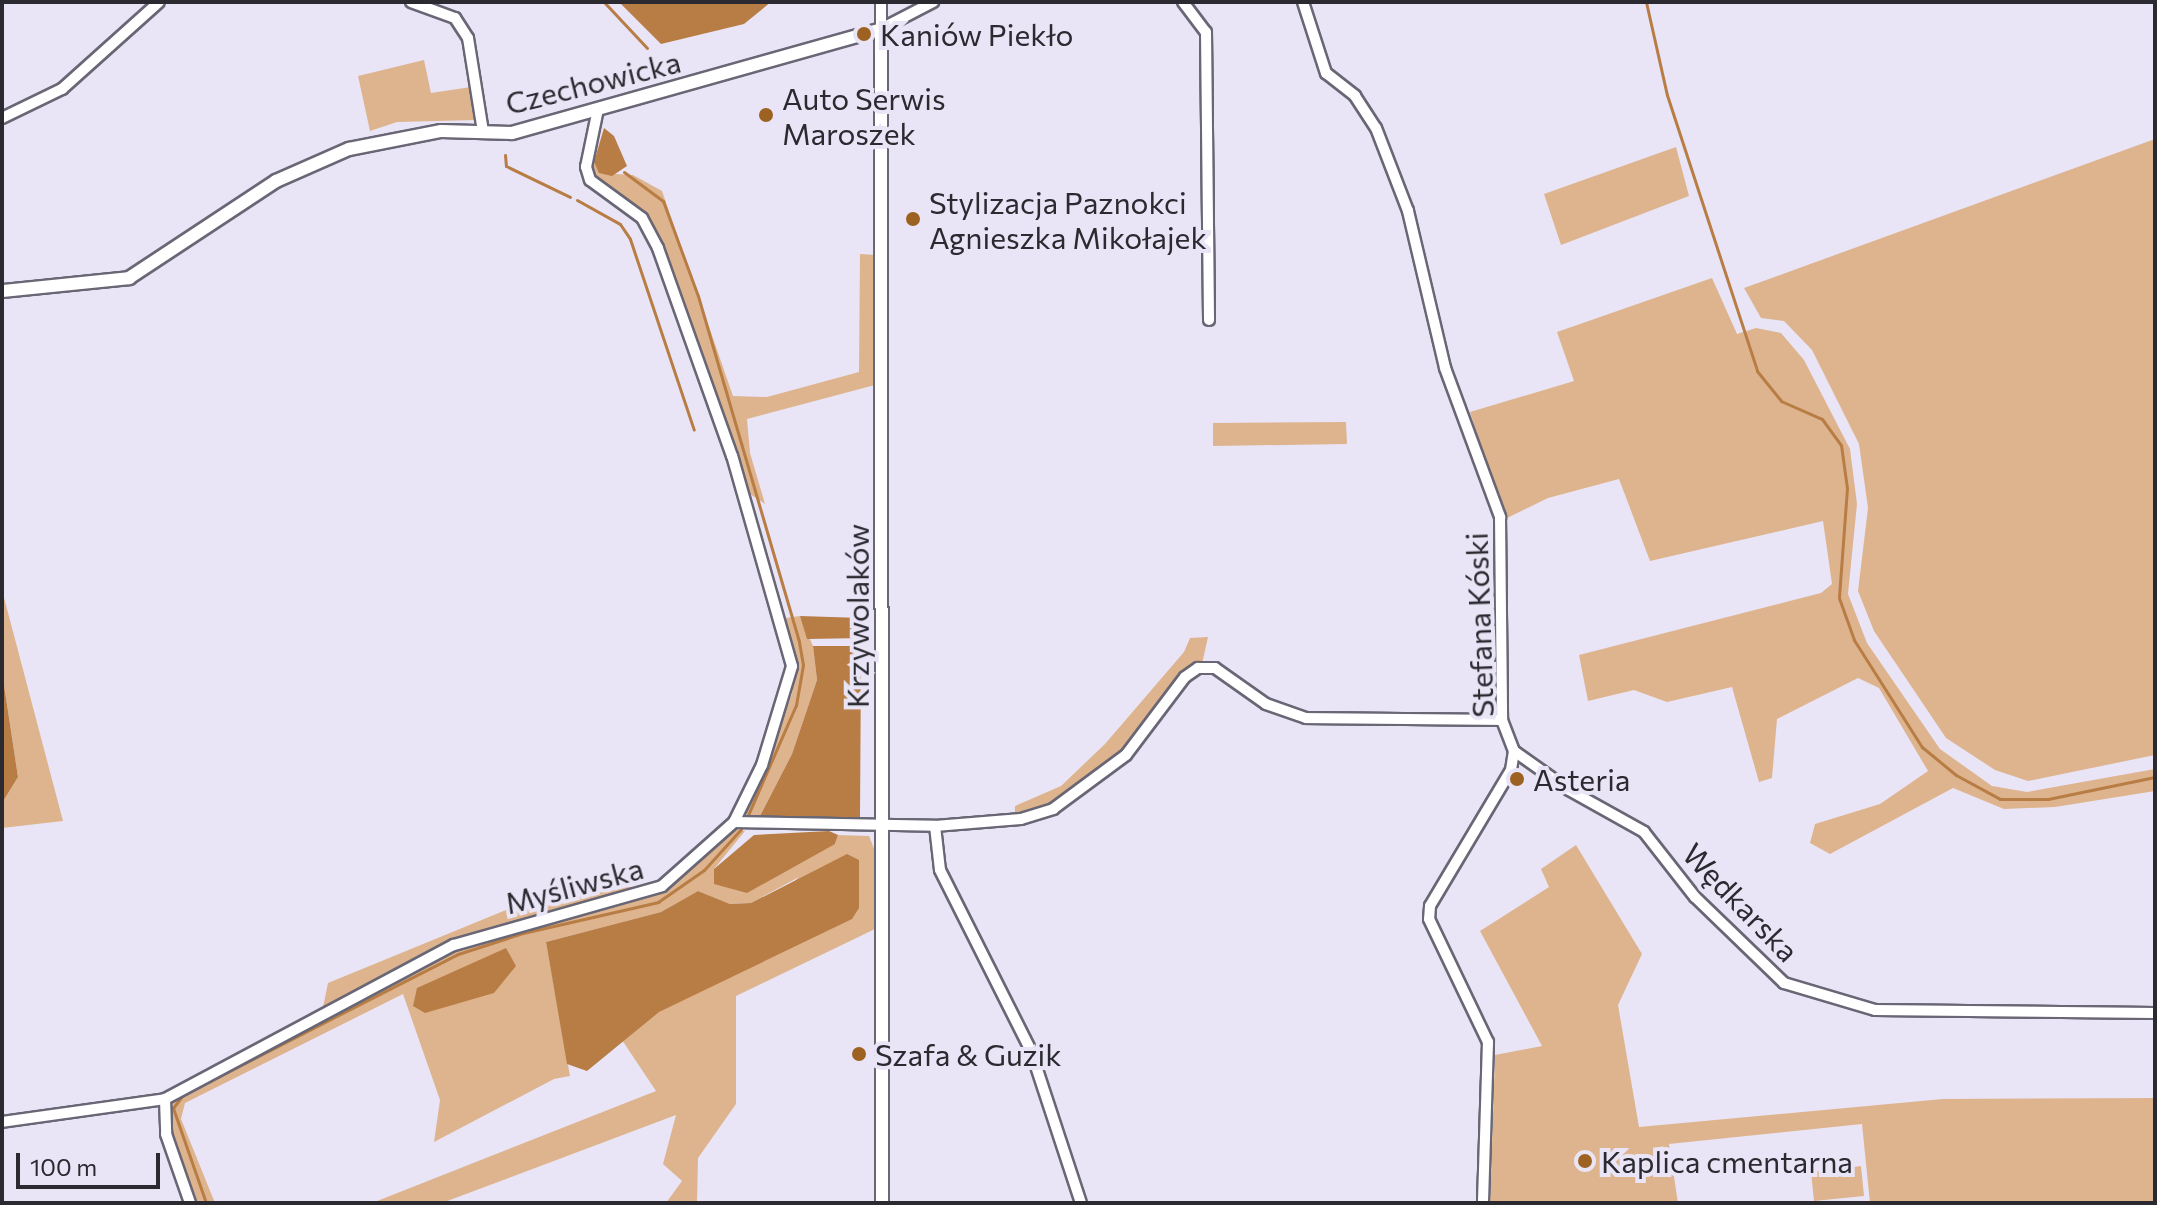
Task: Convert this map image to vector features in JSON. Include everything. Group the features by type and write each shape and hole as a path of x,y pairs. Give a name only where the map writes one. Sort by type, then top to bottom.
{"street":[{"path":"2,118 62,89 159,2"},
{"path":"411,2 455,18 468,38 483,132"},
{"path":"881,2 881,29"},
{"name":"Czechowicka","path":"2,291 129,278 311,163 399,136 512,133 881,29 933,2"},
{"path":"1183,2 1206,32 1209,320"},
{"name":"Stefana Kóski","path":"1303,2 1326,73 1355,96 1376,128 1398,183 1445,368 1500,517 1502,720 1514,751 1511,770 1430,906 1429,919 1488,1042 1488,1171 1483,1203"},
{"name":"Krzywolaków","path":"881,29 882,1203"},
{"name":"Myśliwska","path":"2,1122 165,1099 454,945 662,886 734,822 762,765 792,666 732,456 658,248 642,218 590,180 586,167 598,109"},
{"path":"734,822 935,826 1021,819 1053,809 1126,755 1185,677 1198,668 1215,668 1266,704 1306,718 1502,720"},
{"name":"Wędkarska","path":"1514,751 1569,790 1644,832 1695,897 1784,983 1875,1010 2155,1013"},
{"path":"935,826 940,870 1031,1051 1081,1203"},
{"path":"165,1099 166,1134 190,1203"}],"shaded area":[{"path":"619,2 771,2 744,24 661,44"},
{"path":"424,60 431,93 471,87 476,120 397,122 370,131 358,76"},
{"path":"604,128 614,136 627,166 612,176 599,173 594,162"},
{"path":"2155,139 2155,755 2028,781 1995,770 1946,738 1874,631 1858,591 1868,508 1859,444 1812,350 1784,321 1761,318 1744,288"},
{"path":"1676,147 1689,196 1561,245 1544,194"},
{"path":"594,162 600,173 633,175 662,191 733,396 767,397 859,372 860,254 876,255 875,385 747,419 750,453 765,504 750,494 645,216 591,176 589,167"},
{"path":"1712,278 1737,334 1756,328 1781,333 1804,360 1850,449 1857,504 1848,594 1867,643 1940,749 1992,786 2027,792 2155,769 2155,791 2055,807 2004,809 1953,788 1830,854 1810,843 1815,824 1880,804 1928,771 1879,688 1858,678 1777,719 1772,778 1759,782 1732,687 1667,702 1634,690 1588,701 1579,655 1821,593 1832,584 1823,521 1650,561 1619,479 1548,498 1505,519 1470,412 1574,381 1557,332"},
{"path":"1346,422 1347,444 1213,446 1213,423"},
{"path":"2,590 63,821 2,828 2,803 18,777 2,672"},
{"path":"800,616 813,646 817,680 792,754 760,816 742,814 792,694 796,664 786,618"},
{"path":"800,616 862,618 864,638 807,639"},
{"path":"1208,637 1202,664 1123,750 1054,805 1015,813 1015,806 1061,786 1105,744 1184,652 1190,638"},
{"path":"813,646 856,646 861,655 860,818 760,816 792,754 817,680"},
{"path":"2,672 18,777 2,803"},
{"path":"734,828 745,831 714,869 835,844 838,835 869,836 875,851 875,929 736,996 736,1104 698,1158 697,1203 666,1203 682,1181 663,1164 676,1115 442,1203 372,1203 656,1091 622,1040 799,877 751,903 730,904 698,891 661,912 546,942 570,1076 554,1079 434,1142 440,1100 403,994 185,1103 181,1119 215,1203 194,1203 171,1132 169,1107 176,1096 298,1029 323,1007 328,983 506,910 628,887 664,889"},
{"path":"829,831 838,835 835,844 747,893 714,884 714,869 754,835"},
{"path":"1576,845 1642,954 1618,1005 1639,1127 1943,1099 2155,1098 2155,1203 1870,1203 1862,1124 1669,1144 1678,1203 1490,1203 1495,1055 1542,1046 1480,931 1549,887 1541,869"},
{"path":"847,854 859,860 859,908 852,919 659,1012 587,1071 567,1064 546,942 661,912 698,891 730,904 751,903"},
{"path":"506,948 516,966 494,993 425,1013 413,1006 417,988"},
{"path":"1861,1166 1864,1196 1814,1201 1811,1172"}],"waterway":[{"path":"604,2 647,48"},
{"path":"1646,2 1667,95 1757,371 1781,401 1822,419 1841,445 1847,488 1839,598 1854,640 1922,747 1956,775 2000,799 2048,799 2155,777"},
{"path":"505,155 506,166 570,197"},
{"path":"624,172 663,201 698,296 799,642 803,665 796,705 747,817"},
{"path":"577,200 620,224 630,239 694,430"},
{"path":"192,1090 458,954 523,933 658,902 704,870 741,829"},
{"path":"182,1096 173,1108 206,1203"}],"place":[{"name":"Kaniów Piekło","path":"864,34"},
{"name":"Auto Serwis Maroszek","path":"766,115"},
{"name":"Stylizacja Paznokci Agnieszka Mikołajek","path":"913,219"},
{"name":"Asteria","path":"1517,779"},
{"name":"Szafa & Guzik","path":"859,1054"},
{"name":"Kaplica cmentarna","path":"1585,1161"}]}
